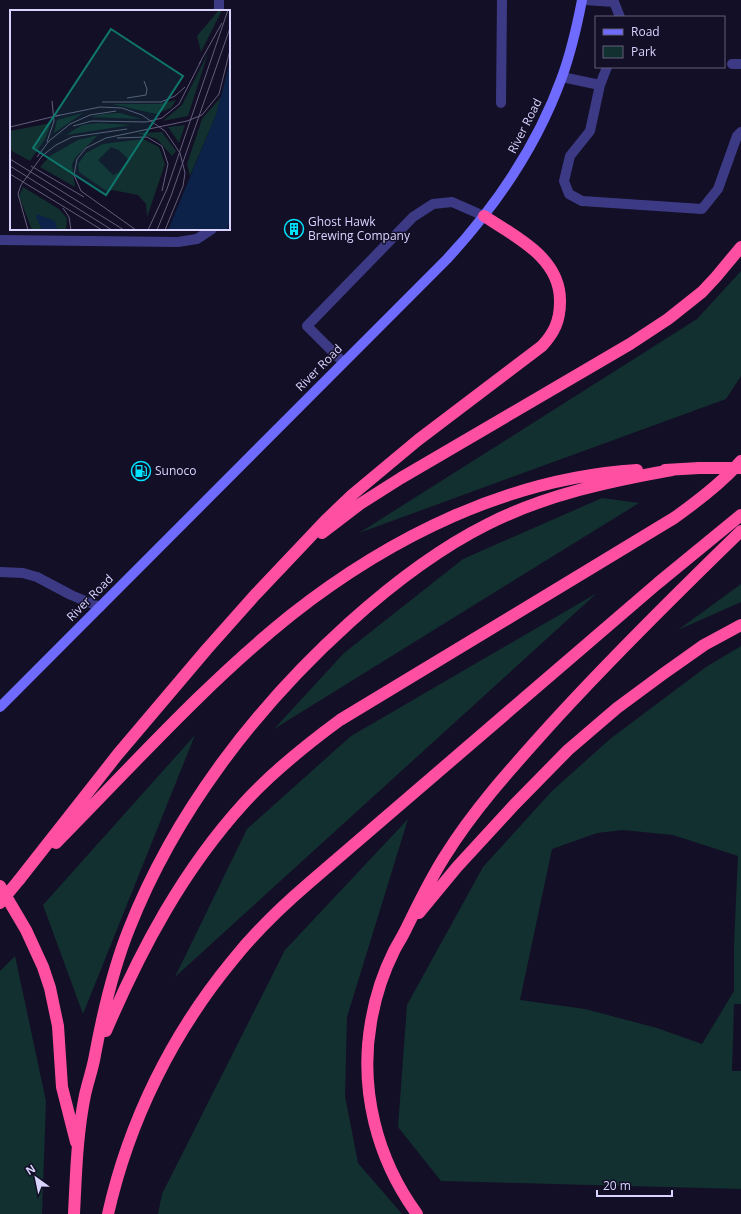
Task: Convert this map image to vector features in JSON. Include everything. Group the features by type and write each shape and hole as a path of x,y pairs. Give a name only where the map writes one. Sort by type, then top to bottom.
{"highway":[{"path":"0,903 118,754 229,623 327,519 368,480 542,346 552,336 557,324 560,310 558,284 554,273 547,263 530,247 484,216"},
{"path":"278,570 332,525 378,492 630,344 668,319 702,292 741,247"},
{"path":"74,1214 77,1149 85,1095 105,1032 147,942 176,892 207,848 244,802 279,768 319,735 346,716 674,518 723,480 741,461"},
{"path":"19,880 163,733 259,642 321,592 389,549 460,513 512,494 557,481 603,473 699,468 741,468"},
{"path":"93,1068 108,993 117,963 128,931 152,877 182,823 215,772 255,719 296,673 342,629 395,583 432,556 470,533 514,512 561,496 605,484 672,470"},
{"path":"108,1214 124,1155 150,1090 168,1056 211,988 232,960 257,932 309,883 646,593 741,515"},
{"path":"417,1214 395,1180 380,1142 372,1114 368,1090 367,1067 370,1028 383,975 393,952 404,933 420,898 445,855 496,786 618,653 684,585 741,531"},
{"path":"404,933 457,867 514,805 568,750 617,708 663,674 704,645 741,624"},
{"path":"0,886 26,930 43,967 50,988 58,1026 62,1087 77,1149"}],"street":[{"path":"501,103 502,0"},
{"path":"584,0 614,2 620,16"},
{"name":"River Road","path":"0,707 467,238 515,173 542,124 562,77 584,0"},
{"path":"607,68 600,85 590,132 570,156 564,181 569,194 582,201 702,208 718,189 737,136 741,132"},
{"path":"562,77 600,85"},
{"path":"343,362 307,326 413,217 433,204 452,202 484,216"},
{"path":"0,240 178,242 197,239 210,230"},
{"path":"0,572 23,573 37,577 71,595 100,607"}],"green space":[{"path":"741,271 741,376 726,399 359,533 697,319"},
{"path":"602,498 639,503 274,729 344,653 463,559"},
{"path":"741,584 741,602 678,630"},
{"path":"597,593 175,977 247,829 351,736"},
{"path":"741,646 741,1004 734,1004 732,1071 741,1071 741,1189 441,1181 398,1127 407,1005 483,867 552,791 610,739 706,667","holes":["623,830 673,835 738,856 734,945 734,991 702,1044 657,1028 585,1009 520,1000 552,849 597,833"]},
{"path":"195,735 83,1014 43,905"},
{"path":"408,819 347,1017 345,1096 358,1163 402,1214 158,1214 162,1194 285,950"},
{"path":"15,956 46,1101 42,1214 0,1214 0,971"}],"place":[{"name":"Ghost Hawk Brewing Company","path":"294,229"},
{"name":"Sunoco","path":"141,471"}]}
